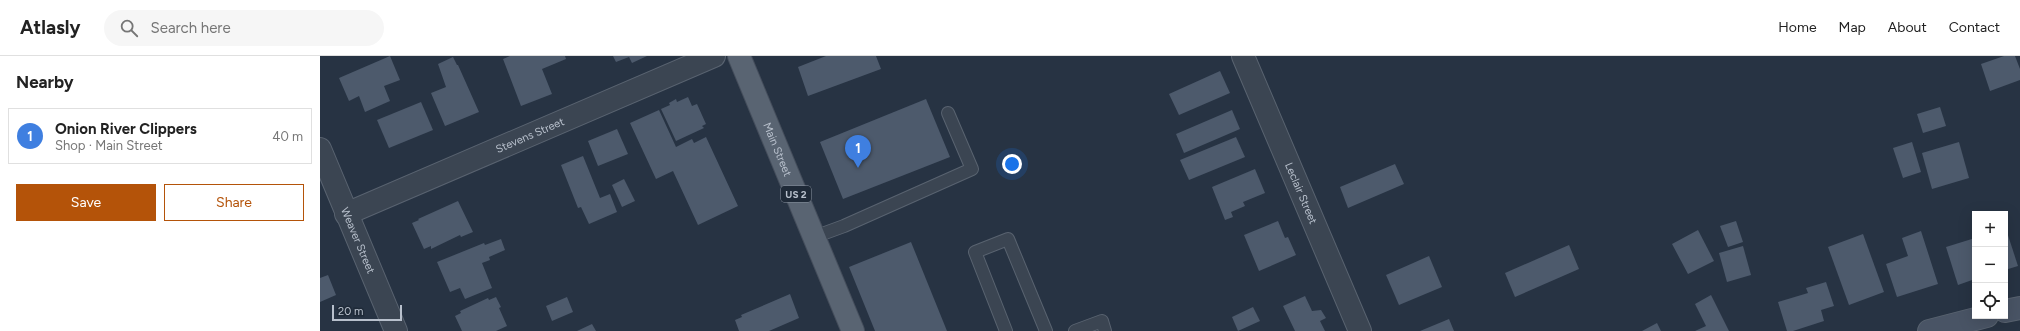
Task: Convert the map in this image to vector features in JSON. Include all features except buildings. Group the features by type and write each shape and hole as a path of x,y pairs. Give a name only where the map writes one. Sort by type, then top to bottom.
{"main road":[{"name":"Main Street","path":"739,56 853,331"}],"street":[{"name":"Stevens Street","path":"346,214 714,56"},
{"name":"Leclair Street","path":"1243,56 1360,331"},
{"name":"Weaver Street","path":"320,149 396,331"},
{"path":"2008,311 2020,308"},
{"path":"1929,331 1975,319"}],"lane":[{"path":"814,237 844,226 972,169 948,113"},
{"path":"1006,331 975,252 1008,239 1046,331"},
{"path":"1075,331 1102,321 1105,331"}],"place":[{"name":"Onion River Clippers","path":"858,168"}]}
